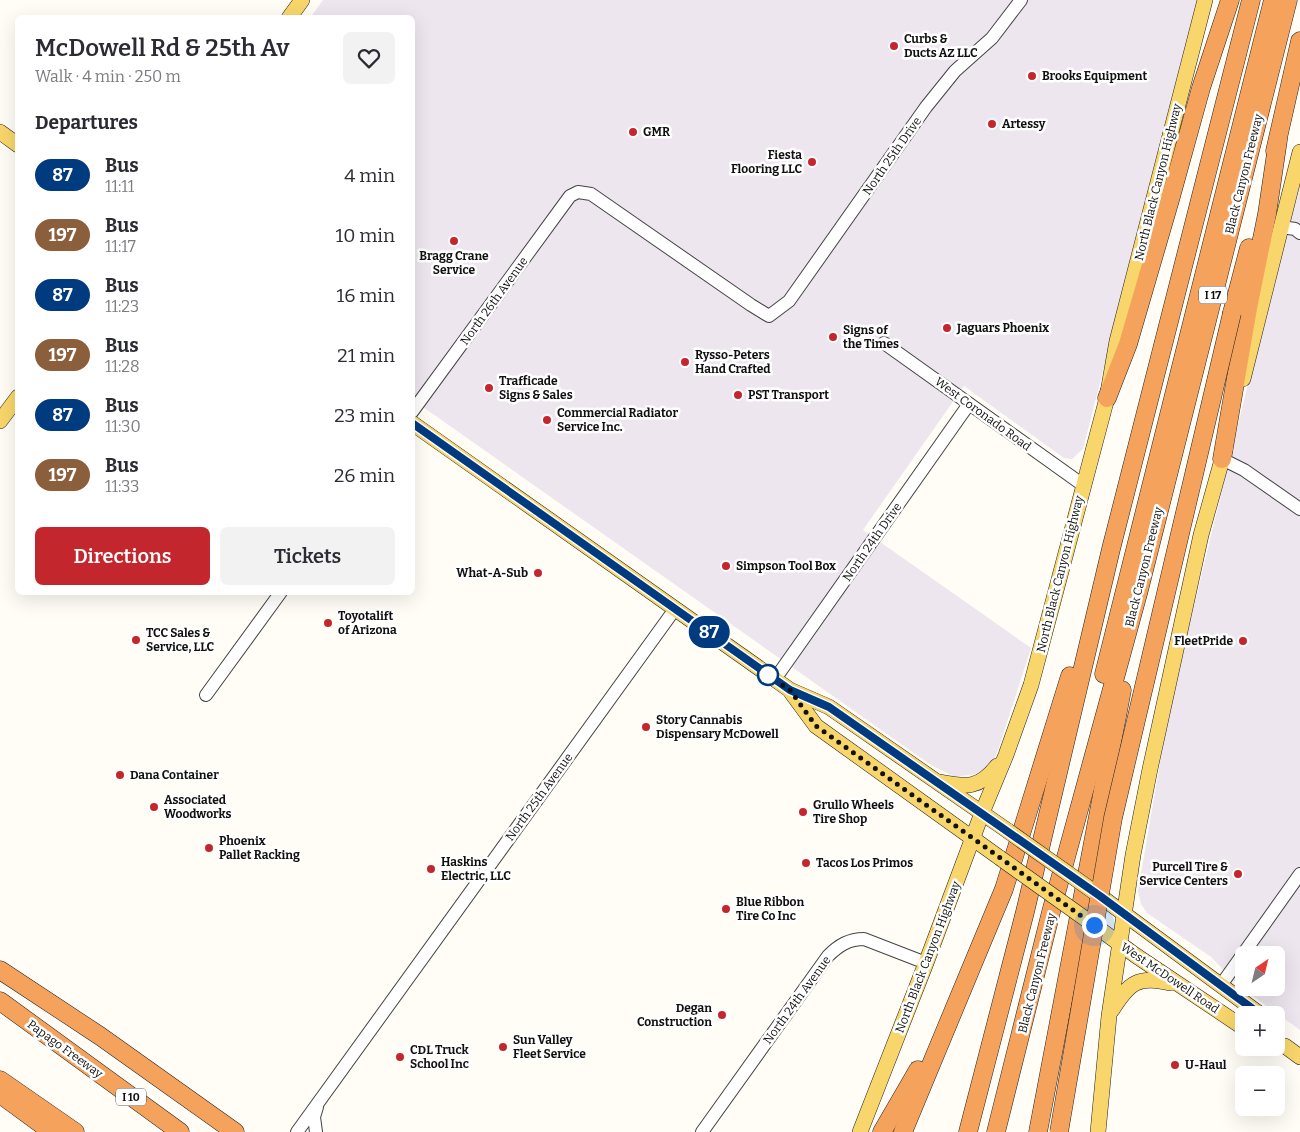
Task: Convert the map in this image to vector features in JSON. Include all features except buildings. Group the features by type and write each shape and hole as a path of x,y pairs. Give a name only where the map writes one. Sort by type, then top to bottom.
{"highway":[{"path":"1107,398 1128,344 1201,88 1230,0"},
{"path":"968,1132 1025,912 1111,549 1251,0"},
{"path":"994,1132 990,1125 1000,1082 1273,0"},
{"name":"Black Canyon Freeway","path":"994,1132 1051,912 1139,590 1288,0"},
{"path":"1059,1132 1113,818 1232,313 1278,140 1300,42"},
{"path":"1222,460 1248,308 1267,214 1278,140"},
{"path":"904,1132 953,1008 1004,889 1111,549"},
{"path":"1038,1132 1128,661 1139,590"},
{"path":"0,970 100,1036 235,1132"},
{"name":"Papago Freeway","path":"0,1002 180,1132"},
{"path":"882,1132 953,1008"},
{"path":"0,1080 46,1122"},
{"path":"0,1093 46,1122 74,1132"},
{"path":"208,1112 240,1132"}],"main road":[{"path":"292,15 302,0"},
{"name":"North Black Canyon Highway","path":"860,1132 1006,755 1031,684 1107,398 1117,341 1205,0"},
{"path":"0,132 15,143"},
{"path":"1098,1132 1109,1016 1134,855 1150,769 1202,535 1300,152"},
{"path":"0,421 15,401"},
{"name":"West McDowell Road","path":"415,425 790,690 829,707 1008,831 1126,914 1249,1006"},
{"name":"West McDowell Road","path":"790,690 816,726 1120,945 1235,1022"},
{"path":"936,781 964,786 978,784 992,772 1006,755"},
{"path":"1109,1016 1125,992 1141,980 1156,979 1181,986"},
{"path":"1285,1046 1300,1057"}],"street":[{"name":"North 25th Drive","path":"578,192 591,194 769,316 789,301 926,107 955,71 992,38 1021,0"},
{"name":"North 26th Avenue","path":"415,408 570,196 578,192"},
{"path":"1282,227 1295,229 1300,233"},
{"name":"West Coronado Road","path":"884,343 1083,485"},
{"name":"North 24th Drive","path":"775,679 969,404"},
{"path":"1222,460 1244,470 1300,509"},
{"path":"206,695 279,595"},
{"name":"North 25th Avenue","path":"297,1132 675,609"},
{"path":"1221,985 1300,874"},
{"name":"North 24th Avenue","path":"702,1132 828,956 836,948 854,939 864,939 926,963"},
{"path":"316,1132 314,1118 318,1102"}],"shaded area":[{"path":"323,0 1198,0 1083,449 1072,459 1064,458 964,386 863,530 1031,648 999,747 993,762 986,769 975,774 955,777 931,765 415,401 415,15 312,15"},
{"path":"1300,174 1300,1030 1285,1019 1285,1006 1267,1006 1253,996 1285,996 1285,946 1235,946 1235,982 1211,957 1147,913 1141,904 1138,891 1170,705"}],"bus line":[{"name":"87","path":"415,425 790,690 829,707 970,805 1113,905 1249,1006"}],"place":[{"name":"Curbs & Ducts AZ LLC","path":"894,46"},
{"name":"Brooks Equipment","path":"1032,76"},
{"name":"Artessy","path":"992,124"},
{"name":"GMR","path":"633,132"},
{"name":"Fiesta Flooring LLC","path":"812,162"},
{"name":"Bragg Crane Service","path":"454,241"},
{"name":"Jaguars Phoenix","path":"947,328"},
{"name":"Signs of the Times","path":"833,337"},
{"name":"Rysso-Peters Hand Crafted","path":"685,362"},
{"name":"Trafficade Signs & Sales","path":"489,388"},
{"name":"PST Transport","path":"738,395"},
{"name":"Commercial Radiator Service Inc.","path":"547,420"},
{"name":"Simpson Tool Box","path":"726,566"},
{"name":"What-A-Sub","path":"538,573"},
{"name":"Toyotalift of Arizona","path":"328,623"},
{"name":"TCC Sales & Service, LLC","path":"136,640"},
{"name":"FleetPride","path":"1243,641"},
{"name":"Story Cannabis Dispensary McDowell","path":"646,727"},
{"name":"Dana Container","path":"120,775"},
{"name":"Associated Woodworks","path":"154,807"},
{"name":"Grullo Wheels Tire Shop","path":"803,812"},
{"name":"Phoenix Pallet Racking","path":"209,848"},
{"name":"Tacos Los Primos","path":"806,863"},
{"name":"Haskins Electric, LLC","path":"431,869"},
{"name":"Purcell Tire & Service Centers","path":"1238,874"},
{"name":"Blue Ribbon Tire Co Inc","path":"726,909"},
{"name":"Degan Construction","path":"722,1015"},
{"name":"Sun Valley Fleet Service","path":"503,1047"},
{"name":"CDL Truck School Inc","path":"400,1057"},
{"name":"U-Haul","path":"1175,1065"}],"route":[{"path":"768,675 790,690 816,726 1094,925"}]}
